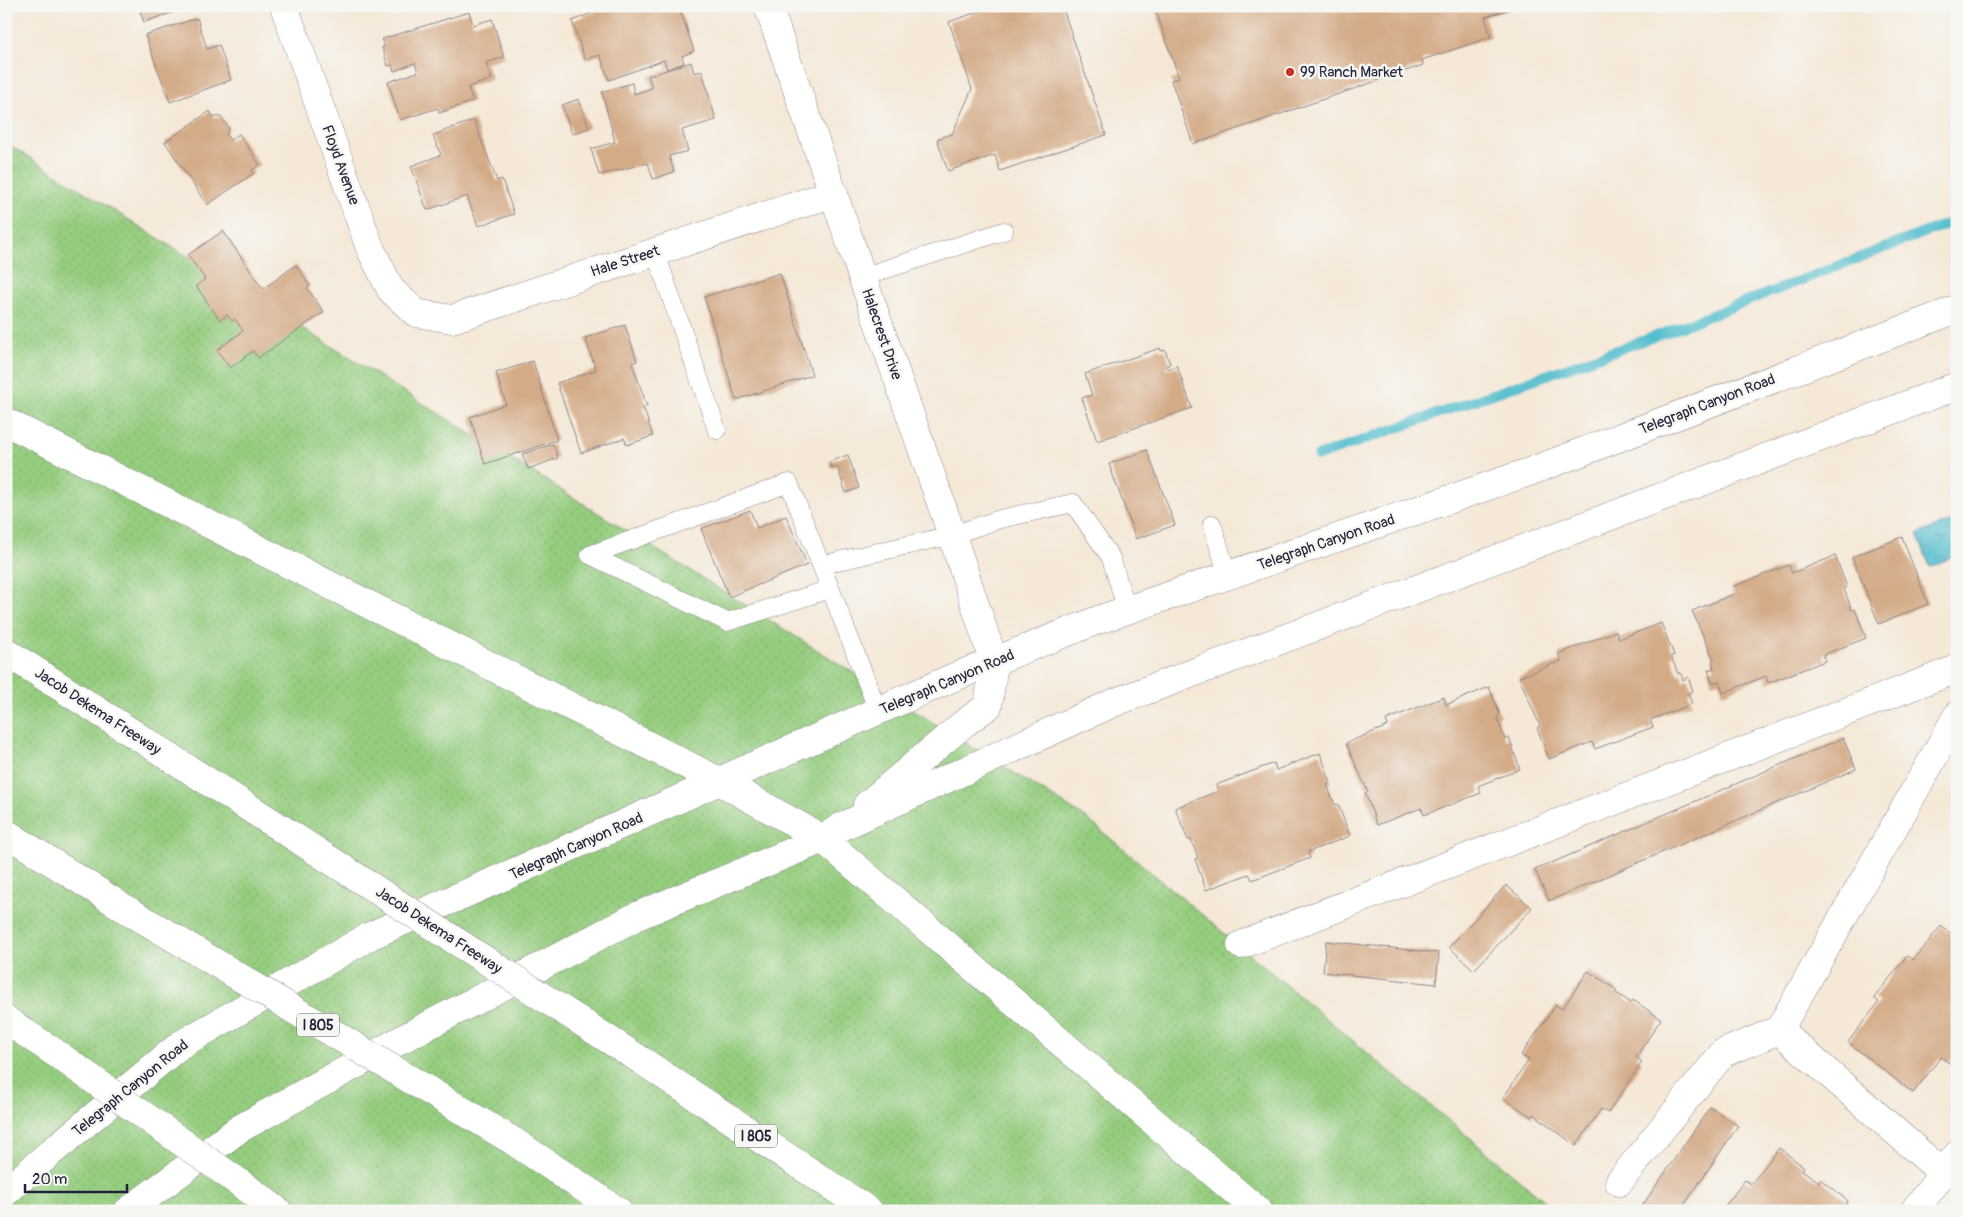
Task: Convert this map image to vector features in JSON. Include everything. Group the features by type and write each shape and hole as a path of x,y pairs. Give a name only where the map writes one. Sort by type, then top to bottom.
{"main road":[{"name":"Floyd Avenue","path":"284,6 370,248 391,290 416,314"},
{"name":"Halecrest Drive","path":"768,6 952,534 994,662"},
{"name":"Hale Street","path":"416,314 452,319 834,193"},
{"name":"Telegraph Canyon Road","path":"6,1192 180,1045 370,936 952,678 1127,610 1529,472 1957,309"},
{"path":"128,1211 239,1129 406,1037 637,916 832,833 1113,703 1957,386"},
{"path":"6,422 721,782 832,833 1258,1211"},
{"name":"Jacob Dekema Freeway","path":"6,652 642,1060 869,1211"},
{"path":"832,833 962,725 988,706 994,662"},
{"path":"1241,945 1957,669"},
{"path":"1619,1182 1723,1053 1779,1030 1957,716"},
{"name":"I 805","path":"6,833 124,908 513,1141 618,1211"},
{"path":"6,1020 269,1204"},
{"path":"1779,1030 1950,1164 1914,1211"}],"lane":[{"path":"862,276 1004,231"},
{"path":"655,251 717,430"},
{"path":"830,589 728,622 590,555 789,483 878,711"},
{"path":"821,566 952,534 1000,519 1072,503 1111,558 1127,610"},
{"path":"1212,524 1228,576"}],"green space":[{"path":"6,143 1086,818 1557,1211 6,1211"}],"water":[{"path":"1957,519 1957,561 1955,556 1930,567 1917,534"}],"building":[{"path":"138,6 189,6 189,7 144,22"},
{"path":"609,6 654,6 656,11 669,6 679,6 694,51 682,56 684,63 667,69 664,60 609,80 600,55 585,60 572,21"},
{"path":"994,6 1062,6 1106,135 1000,171 995,155 948,171 937,139 952,134 972,89 949,22"},
{"name":"99 Ranch Market","path":"1154,6 1517,7 1485,17 1491,37 1422,60 1423,65 1193,144 1171,80 1179,78"},
{"path":"469,12 473,25 492,19 504,57 486,63 492,79 468,87 473,101 439,113 438,108 400,120 388,82 418,72 415,63 394,71 392,65 388,66 382,47 385,46 382,39"},
{"path":"197,18 207,49 219,45 231,80 170,102 145,35"},
{"path":"691,62 694,73 702,71 716,120 682,130 688,151 669,156 674,172 653,179 648,163 599,175 591,149 615,142 602,92 632,83 634,94 652,88 648,76"},
{"path":"579,99 589,128 572,134 562,105"},
{"path":"210,111 213,117 221,117 229,128 226,135 230,140 239,134 260,165 252,170 254,173 207,205 165,142"},
{"path":"474,120 497,181 502,179 514,214 478,226 467,196 427,210 411,166 441,155 433,135"},
{"path":"223,231 263,289 296,265 310,286 307,288 324,312 258,358 253,351 230,368 217,350 243,331 235,319 232,321 227,315 220,320 196,286 205,279 188,255"},
{"path":"780,273 812,375 736,400 704,297"},
{"path":"625,325 637,361 632,363 647,406 643,407 653,436 627,445 624,438 581,453 557,383 596,370 585,338"},
{"path":"1160,348 1161,351 1165,350 1170,364 1166,366 1167,369 1177,366 1192,408 1097,441 1082,398 1092,395 1085,374"},
{"path":"533,361 557,440 485,464 470,417 506,404 496,373"},
{"path":"553,444 558,458 528,469 522,454"},
{"path":"1147,450 1175,525 1136,539 1109,464"},
{"path":"848,455 859,488 846,493 837,466 831,468 829,462"},
{"path":"750,510 757,528 786,516 807,565 729,597 701,529"},
{"path":"1902,537 1928,604 1879,624 1852,557"},
{"path":"1835,556 1847,587 1844,589 1852,610 1855,609 1866,638 1823,655 1825,661 1768,683 1766,676 1723,693 1719,681 1712,683 1708,670 1714,668 1712,661 1714,660 1692,611 1734,594 1732,587 1789,565 1792,573"},
{"path":"1661,623 1674,655 1671,656 1678,674 1681,673 1683,680 1688,677 1693,691 1688,693 1692,704 1650,720 1653,727 1595,749 1592,742 1549,759 1537,728 1540,726 1519,677 1561,661 1558,654 1616,631 1619,639"},
{"path":"1489,687 1500,715 1497,717 1505,740 1509,738 1520,769 1478,786 1481,793 1424,815 1421,808 1377,825 1365,793 1368,792 1346,743 1388,726 1386,720 1444,697 1446,705"},
{"path":"1843,738 1856,769 1549,901 1535,870"},
{"path":"1320,753 1331,783 1327,785 1335,805 1338,804 1350,836 1308,852 1310,858 1252,880 1249,874 1206,890 1195,859 1198,858 1191,840 1188,840 1175,808 1218,791 1216,785 1274,763 1276,770"},
{"path":"1506,885 1532,908 1474,970 1449,947"},
{"path":"1941,926 1957,938 1957,1053 1949,1063 1941,1057 1913,1093 1848,1042 1879,1002 1874,998 1907,956 1913,960"},
{"path":"1326,941 1439,953 1436,984 1323,972"},
{"path":"1588,971 1617,990 1615,992 1631,1003 1633,1000 1661,1019 1636,1057 1642,1062 1608,1113 1601,1109 1576,1146 1534,1114 1532,1117 1503,1098 1529,1060 1521,1055 1556,1005 1562,1009"},
{"path":"1710,1107 1738,1126 1680,1211 1642,1211 1640,1209"},
{"path":"1779,1148 1804,1167 1802,1170 1819,1182 1820,1179 1848,1201 1840,1211 1721,1211 1745,1180 1751,1184"}],"waterway":[{"path":"1318,456 1662,334 1957,220"}],"place":[{"name":"99 Ranch Market","path":"1290,72"}]}
